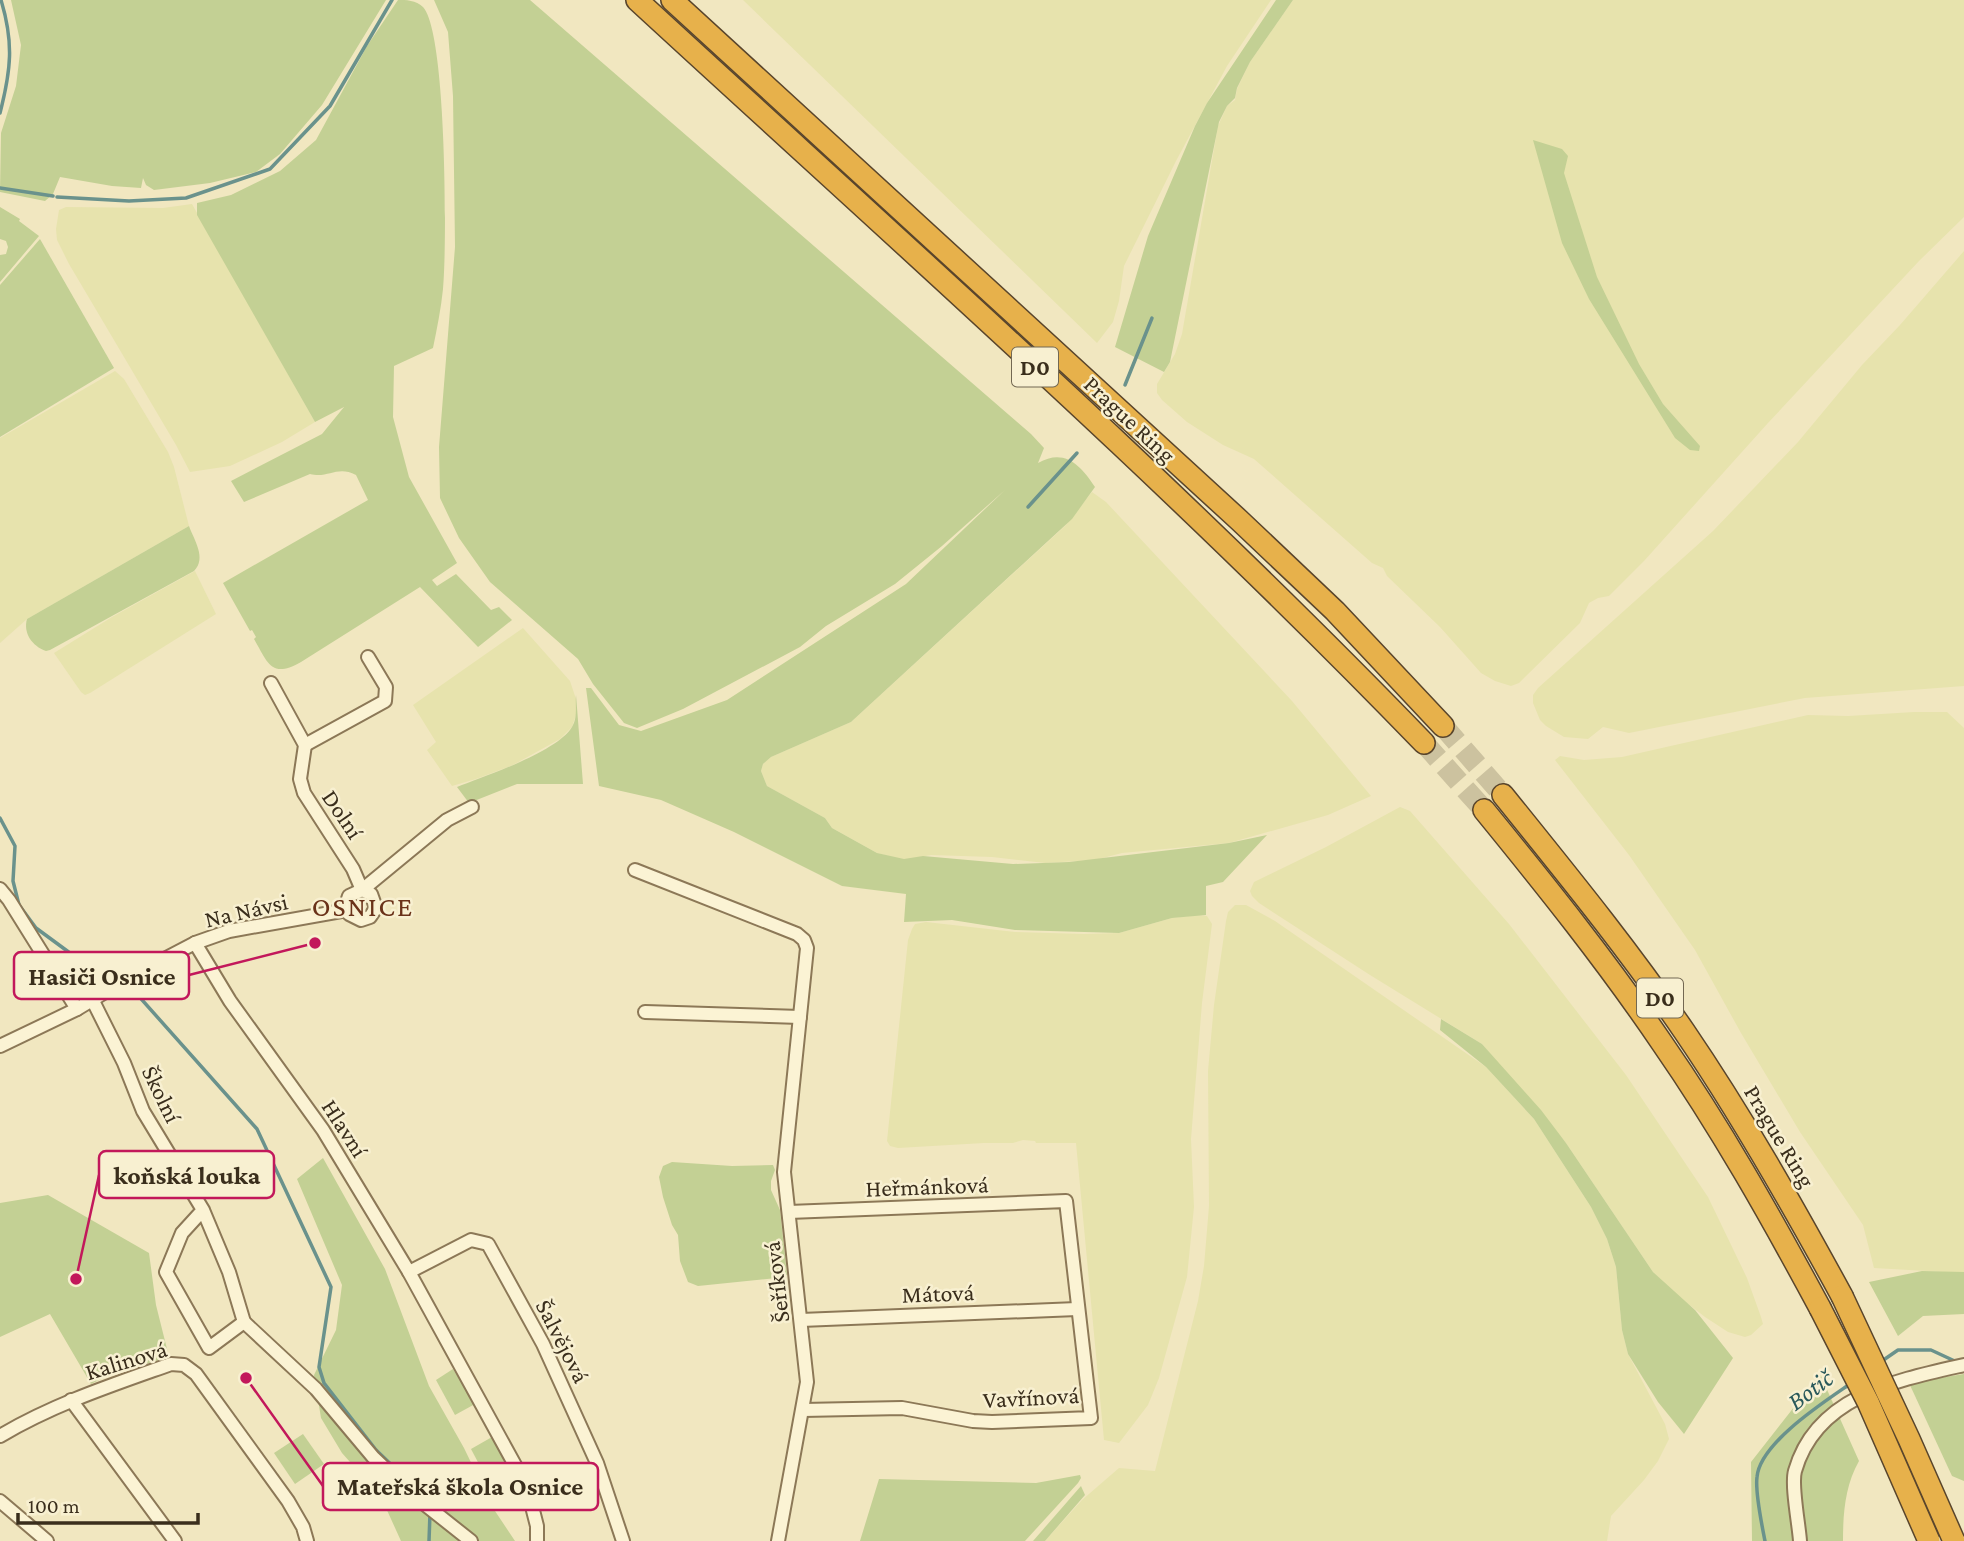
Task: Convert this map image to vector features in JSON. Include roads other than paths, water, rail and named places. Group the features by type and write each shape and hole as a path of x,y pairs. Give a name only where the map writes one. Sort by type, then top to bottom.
{"highway":[{"name":"Prague Ring","path":"636,0 1218,537 1314,629 1424,743"},
{"name":"Prague Ring","path":"671,0 1239,520 1335,611 1443,726"},
{"name":"Prague Ring","path":"1503,795 1581,891 1689,1038 1797,1215 1842,1296 1954,1541"},
{"name":"Prague Ring","path":"1484,810 1565,908 1662,1042 1732,1152 1820,1308 1868,1402 1929,1541"}],"street":[{"path":"271,683 305,745 385,701 386,687 368,657"},
{"name":"Dolní","path":"305,745 300,779 304,793 353,869 362,890"},
{"path":"347,910 349,896 362,890 447,820 472,807"},
{"name":"Šeříková","path":"635,870 797,933 807,948 784,1172 807,1382 778,1541"},
{"path":"0,889 77,1009"},
{"name":"Na Návsi","path":"195,943 229,931 347,910 352,917 361,920 374,913 376,908 374,899 362,890"},
{"path":"0,1046 77,1009 117,984 195,943"},
{"name":"Hlavní","path":"195,943 230,1001 323,1129 409,1272 527,1487 537,1526 537,1541"},
{"name":"Školní","path":"92,999 124,1063 143,1111 203,1210 229,1272 244,1322"},
{"path":"645,1012 800,1017"},
{"name":"Heřmánková","path":"789,1212 1066,1201"},
{"name":"Vavřínová","path":"803,1410 902,1408 992,1422 1091,1418 1066,1201"},
{"path":"203,1210 182,1233 166,1272 209,1348 244,1322 316,1389 373,1457 413,1495 471,1541"},
{"name":"Šalvějová","path":"409,1272 471,1240 488,1244 543,1344 597,1463 623,1541"},
{"name":"Mátová","path":"801,1320 1077,1308"},
{"name":"Kalinová","path":"0,1436 34,1416 71,1400 171,1364 184,1365 196,1374 288,1501 303,1527 307,1541"},
{"path":"1800,1541 1794,1473 1809,1437 1829,1415 1854,1398 1897,1382 1964,1365"},
{"path":"71,1400 175,1541"},
{"path":"0,1501 47,1541"}],"waterway":[{"path":"0,113 10,56 8,30 1,0"},
{"path":"57,197 129,201 186,198 270,169 330,106 392,0"},
{"path":"0,188 53,196"},
{"path":"1125,385 1152,318"},
{"path":"1028,507 1077,453"},
{"path":"0,818 15,846 13,881 19,905 36,928 89,967 118,972 122,977"},
{"path":"127,983 257,1129 331,1287 319,1367 324,1383 376,1450 424,1496"},
{"name":"Botič","path":"1882,1361 1898,1350 1931,1350 1959,1363"},
{"name":"Botič","path":"1765,1541 1757,1491 1761,1464 1769,1451 1795,1424 1850,1384"},
{"path":"429,1541 430,1513"}],"tunnel":[{"path":"1443,726 1503,795"},
{"path":"1424,743 1484,810"}],"place":[{"name":"Hasiči Osnice","path":"315,943"},
{"name":"koňská louka","path":"76,1279"},
{"name":"Mateřská škola Osnice","path":"246,1378"}],"district":[{"name":"OSNICE","path":"363,906"}]}
